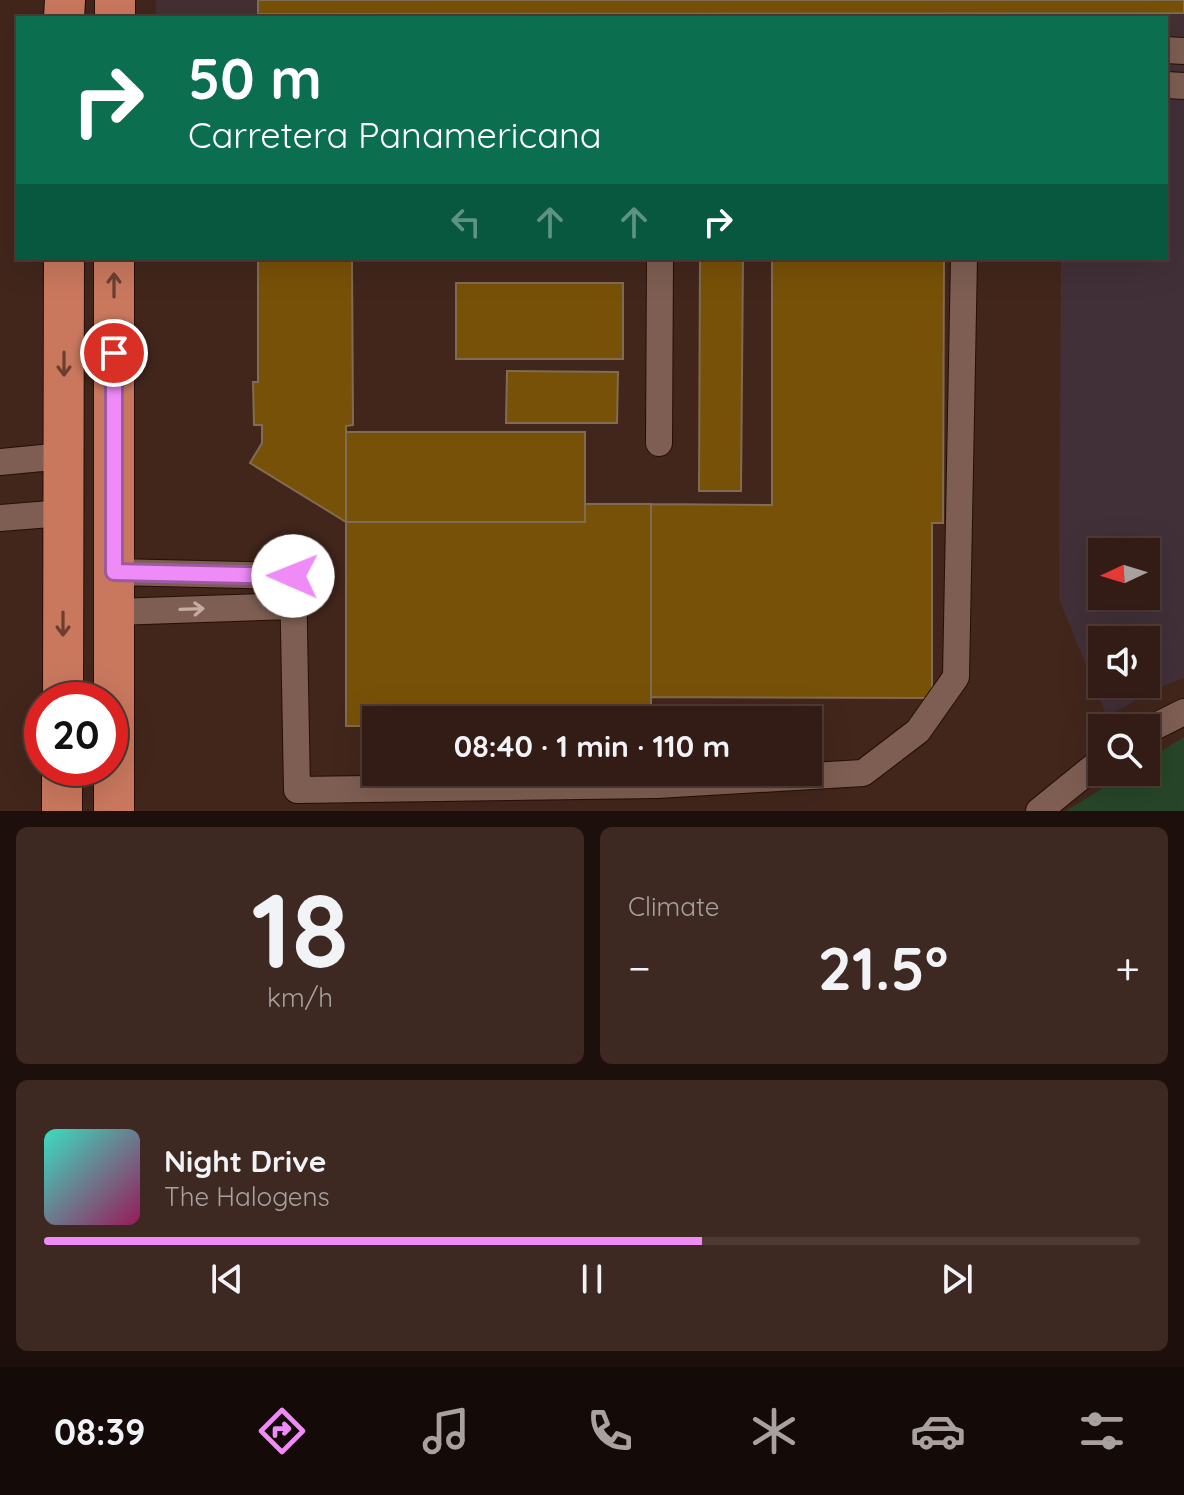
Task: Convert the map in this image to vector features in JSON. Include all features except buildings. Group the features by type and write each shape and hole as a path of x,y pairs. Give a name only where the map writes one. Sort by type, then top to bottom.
{"highway":[{"path":"63,682 64,260"},
{"path":"114,260 114,811"},
{"path":"62,786 62,811"}],"street":[{"path":"659,443 660,260"},
{"path":"114,572 293,576 291,606 297,790 657,785 863,773 918,731 956,677 964,260"},
{"path":"0,462 63,456"},
{"path":"0,518 63,513"},
{"path":"114,612 291,606"},
{"path":"1160,724 1184,712"},
{"path":"1039,811 1088,771"}],"shaded area":[{"path":"156,0 1184,0 1184,39 1168,39 1168,16 156,16"},
{"path":"1168,39 1184,39 1184,678 1160,687 1160,626 1088,626 1088,670 1059,599 1061,260 1168,260"},
{"path":"1099,698 1140,698 1112,714 1106,714"}],"green space":[{"path":"1184,737 1184,811 1066,811 1106,786 1160,786 1160,752"}],"route":[{"path":"114,353 114,572 293,576"}]}
